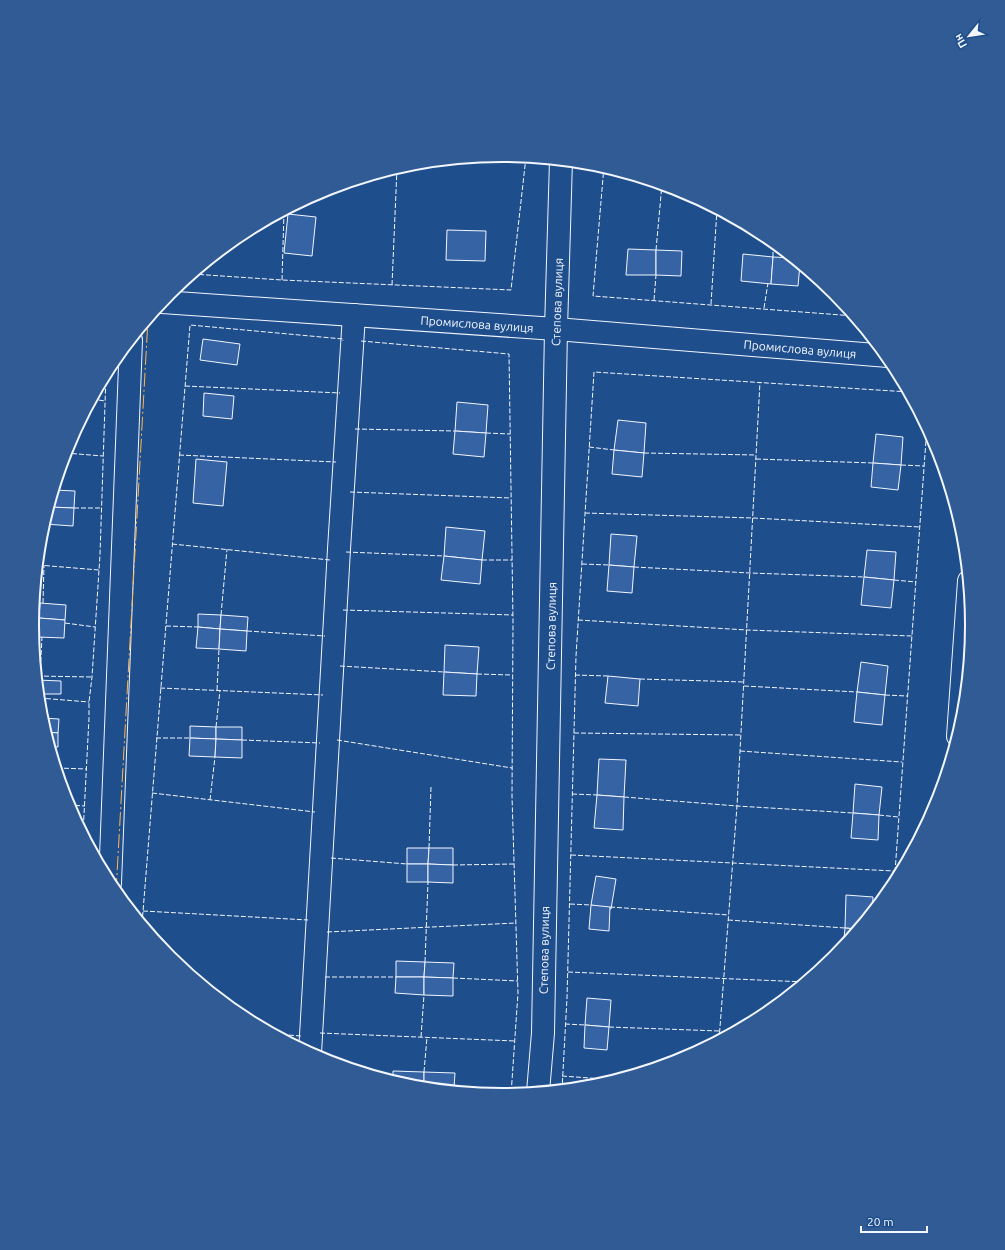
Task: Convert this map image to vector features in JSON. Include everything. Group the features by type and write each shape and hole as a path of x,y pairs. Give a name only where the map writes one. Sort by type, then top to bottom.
{"street":[{"name":"Степова вулиця","path":"538,1087 543,1033 556,329 562,165"},
{"name":"Промислова вулиця","path":"170,303 556,329 879,355"},
{"path":"310,1047 354,315"},
{"path":"110,872 131,349"},
{"path":"961,689 966,624"}],"building":[{"path":"288,214 316,217 312,256 284,253"},
{"path":"447,230 486,231 485,261 446,260"},
{"path":"628,249 656,250 656,275 626,275"},
{"path":"656,250 682,251 681,276 656,275"},
{"path":"743,254 773,257 771,284 741,281"},
{"path":"773,257 786,258 799,270 798,286 771,284"},
{"path":"203,339 240,344 237,365 200,360"},
{"path":"204,393 234,396 232,419 203,416"},
{"path":"457,402 488,405 486,433 455,431"},
{"path":"618,420 646,423 644,453 614,450"},
{"path":"455,431 486,433 484,457 453,454"},
{"path":"876,434 903,437 901,465 873,463"},
{"path":"614,450 644,453 642,477 612,474"},
{"path":"196,459 227,462 223,506 193,503"},
{"path":"873,463 901,465 898,490 871,487"},
{"path":"60,490 75,491 74,508 54,507"},
{"path":"54,507 74,508 73,526 50,524"},
{"path":"446,527 485,531 482,560 444,556"},
{"path":"611,534 637,536 634,567 609,565"},
{"path":"867,550 896,552 894,580 864,577"},
{"path":"444,556 482,560 480,584 441,580"},
{"path":"609,565 634,567 632,593 607,591"},
{"path":"864,577 894,580 891,608 861,605"},
{"path":"40,603 66,605 65,620 39,618"},
{"path":"198,614 221,615 220,629 198,627"},
{"path":"221,615 248,617 247,631 220,629"},
{"path":"39,618 65,620 64,638 39,637"},
{"path":"198,627 220,629 219,649 196,648"},
{"path":"220,629 247,631 246,651 219,649"},
{"path":"445,645 479,647 477,674 444,672"},
{"path":"861,662 888,666 885,695 857,692"},
{"path":"444,672 477,674 476,696 443,695"},
{"path":"608,676 640,679 638,706 605,703"},
{"path":"43,680 61,681 61,694 44,694"},
{"path":"857,692 885,695 882,725 854,722"},
{"path":"49,718 59,719 58,733 52,733"},
{"path":"190,726 216,727 216,739 190,738"},
{"path":"216,727 242,727 242,740 216,739"},
{"path":"52,733 58,733 58,747 56,747"},
{"path":"190,738 216,739 215,757 189,756"},
{"path":"216,739 242,740 242,758 215,757"},
{"path":"599,759 626,760 624,797 597,795"},
{"path":"855,784 882,787 879,815 853,813"},
{"path":"597,795 624,797 623,830 594,828"},
{"path":"853,813 879,815 878,840 851,838"},
{"path":"407,848 429,848 428,864 407,864"},
{"path":"429,848 453,848 453,865 428,864"},
{"path":"407,864 428,864 428,882 407,882"},
{"path":"428,864 453,865 453,883 428,882"},
{"path":"596,876 616,879 611,909 591,905"},
{"path":"846,895 873,897 873,904 853,929 845,928"},
{"path":"591,905 610,907 609,931 589,929"},
{"path":"845,928 853,929 851,931 844,938"},
{"path":"396,961 425,962 424,977 396,977"},
{"path":"425,962 454,963 453,978 424,977"},
{"path":"396,977 424,977 424,995 395,993"},
{"path":"424,977 453,978 453,996 424,995"},
{"path":"587,998 611,1000 609,1027 585,1025"},
{"path":"585,1025 609,1027 607,1050 584,1048"},
{"path":"393,1071 424,1072 424,1082 412,1080 393,1075"},
{"path":"424,1072 455,1073 454,1086 424,1082"}],"fence":[{"path":"200,275 282,280 511,290 525,162"},
{"path":"603,173 593,296 848,316"},
{"path":"392,285 397,174"},
{"path":"656,250 661,190"},
{"path":"711,304 717,214"},
{"path":"282,280 284,217"},
{"path":"773,249 773,257"},
{"path":"654,300 656,275"},
{"path":"764,308 768,283"},
{"path":"143,917 190,325 343,339 343,341"},
{"path":"361,341 509,354 513,621 512,796 518,993 511,1088"},
{"path":"562,1085 567,998 576,656 594,372 903,392"},
{"path":"719,1034 737,806 760,382"},
{"path":"84,823 89,702 100,555 106,385"},
{"path":"185,386 340,393"},
{"path":"97,400 105,401"},
{"path":"355,429 455,431"},
{"path":"486,433 510,434"},
{"path":"895,872 926,438"},
{"path":"589,447 614,450"},
{"path":"644,453 756,455"},
{"path":"72,454 103,456"},
{"path":"179,455 336,462"},
{"path":"756,459 873,463"},
{"path":"901,465 924,466"},
{"path":"350,492 511,498"},
{"path":"74,508 101,508"},
{"path":"585,513 753,518 920,527"},
{"path":"172,544 330,560"},
{"path":"221,615 227,549"},
{"path":"346,552 444,556"},
{"path":"482,560 512,560"},
{"path":"582,564 609,565"},
{"path":"43,565 99,570"},
{"path":"43,603 44,565"},
{"path":"634,567 864,577"},
{"path":"894,580 916,582"},
{"path":"343,610 513,615"},
{"path":"578,620 747,630 912,636"},
{"path":"65,623 95,627"},
{"path":"166,626 198,627"},
{"path":"247,631 325,636"},
{"path":"41,662 42,637"},
{"path":"217,690 219,649"},
{"path":"340,666 444,672"},
{"path":"477,674 512,675"},
{"path":"575,675 608,676"},
{"path":"42,676 92,677"},
{"path":"640,679 744,682"},
{"path":"744,686 857,692"},
{"path":"160,688 323,695"},
{"path":"216,727 220,690"},
{"path":"885,695 907,696"},
{"path":"45,698 89,702"},
{"path":"574,733 741,735"},
{"path":"156,738 190,738"},
{"path":"242,740 320,743"},
{"path":"337,740 512,768"},
{"path":"740,751 902,762"},
{"path":"210,800 215,757"},
{"path":"62,768 87,769"},
{"path":"429,848 431,787"},
{"path":"152,793 315,812"},
{"path":"572,794 597,795"},
{"path":"624,797 853,813"},
{"path":"76,805 85,806"},
{"path":"879,815 898,817"},
{"path":"571,855 894,871"},
{"path":"331,858 407,864"},
{"path":"453,865 514,864"},
{"path":"425,962 428,882"},
{"path":"570,904 591,905"},
{"path":"610,907 729,915"},
{"path":"143,911 308,920"},
{"path":"728,920 845,928"},
{"path":"327,932 516,923"},
{"path":"568,972 798,982"},
{"path":"325,977 396,977"},
{"path":"453,978 518,981"},
{"path":"421,1037 424,995"},
{"path":"565,1024 585,1025"},
{"path":"609,1027 719,1031"},
{"path":"320,1033 515,1041"},
{"path":"286,1035 301,1036"},
{"path":"424,1072 427,1037"},
{"path":"562,1076 599,1079"}],"power":[{"path":"117,882 148,327"}]}
